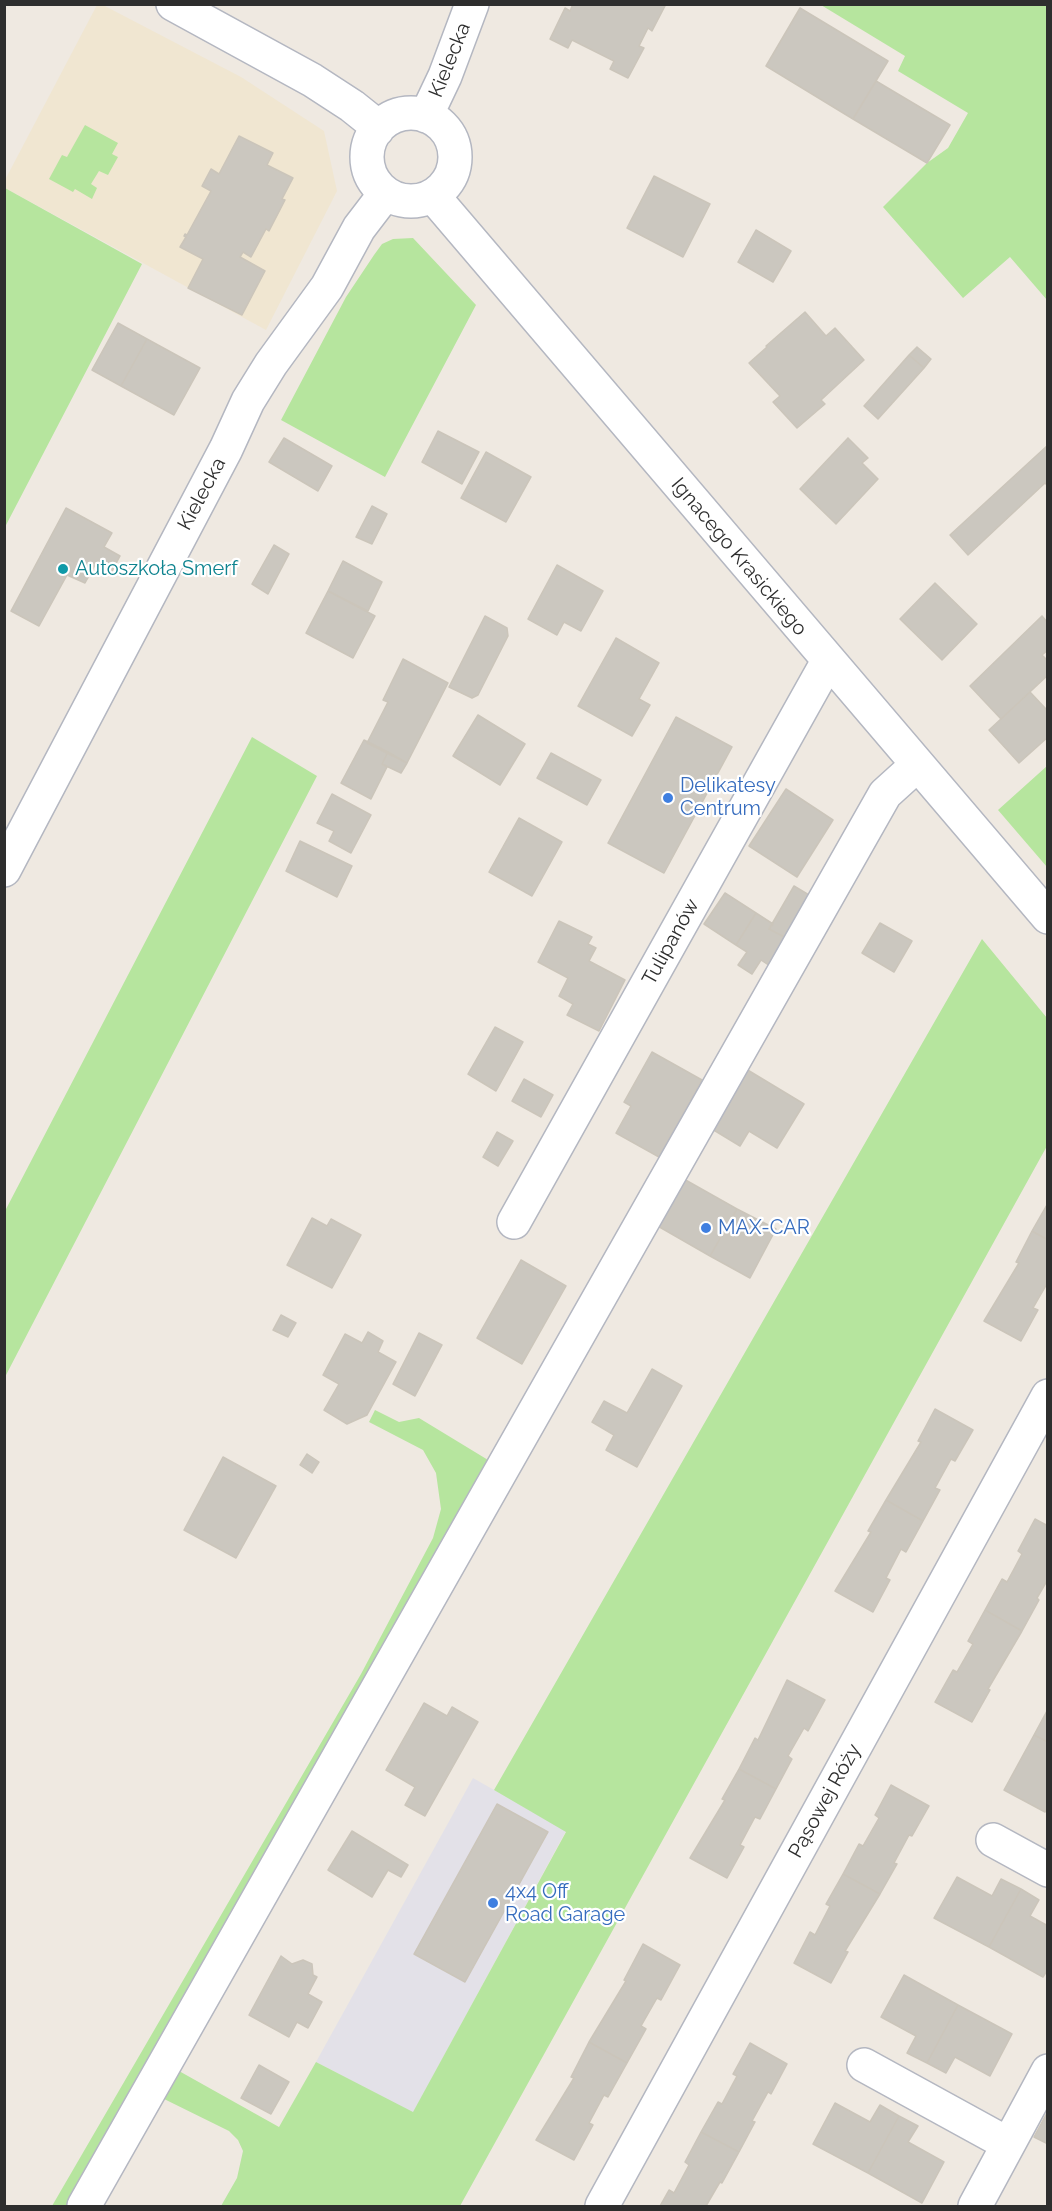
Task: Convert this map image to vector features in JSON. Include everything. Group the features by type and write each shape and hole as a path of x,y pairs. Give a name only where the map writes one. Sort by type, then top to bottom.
{"street":[{"path":"173,4 312,80 359,112 377,130"},
{"name":"Kielecka","path":"426,116 445,76 472,4"},
{"path":"409,113 426,116 439,122 449,134 455,150 455,166 449,181 433,196 412,202 398,200 385,194 375,184 368,170 367,154 370,138 393,116 409,113"},
{"name":"Kielecka","path":"4,870 226,449 248,401 327,287 359,228 385,194"},
{"name":"Ignacego Krasickiego","path":"433,196 1047,917"},
{"name":"Tulipanów","path":"514,1222 828,661"},
{"path":"84,2206 879,804 885,794 917,765"},
{"name":"Pąsowej Róży","path":"602,2206 1047,1396"},
{"path":"993,1840 1047,1870"},
{"path":"864,2065 1008,2144"},
{"path":"975,2206 1047,2071"}],"shaded area":[{"path":"101,4 241,77 324,131 337,191 266,330 5,188 5,180 97,5"},
{"path":"473,1778 566,1831 413,2113 316,2062"}],"green space":[{"path":"821,5 1047,5 1047,300 1010,257 963,298 883,207 927,163 948,148 968,113 898,71 905,56"},
{"path":"85,125 118,143 112,154 118,157 108,175 99,171 91,184 97,188 92,199 75,189 73,192 49,179 62,155 67,157"},
{"path":"5,188 142,264 5,527"},
{"path":"413,238 476,305 385,477 281,420 346,297 374,255 382,244 393,239"},
{"path":"252,737 317,776 5,1377 5,1211"},
{"path":"1047,766 1047,867 998,810"},
{"path":"982,939 1047,1018 1047,1146 460,2206 221,2206 237,2178 243,2151 238,2140 229,2131 158,2096 179,2071 279,2127 316,2062 413,2112 566,1832 494,1790"},
{"path":"375,1410 399,1422 419,1418 493,1463 69,2206 52,2206 361,1674 433,1538 441,1509 436,1473 423,1450 369,1422"}],"building":[{"path":"573,4 666,4 652,31 648,28 639,46 644,48 628,78 610,69 614,61 572,40 568,48 550,39 565,8 570,11"},
{"path":"800,8 888,61 853,119 766,66"},
{"path":"876,81 950,125 927,163 853,119"},
{"path":"239,136 273,153 267,165 293,178 269,231 266,229 251,257 243,252 240,257 265,271 242,315 188,288 203,259 180,247 186,237 185,234 187,235 211,191 202,186 211,169 219,174"},
{"path":"654,176 710,204 683,257 627,228"},
{"path":"756,230 791,251 773,282 738,262"},
{"path":"805,312 826,336 835,328 864,360 821,400 825,404 797,428 773,402 780,396 749,363"},
{"path":"118,323 147,339 121,386 92,370"},
{"path":"147,339 200,368 174,415 121,386"},
{"path":"917,347 931,359 924,368 909,355"},
{"path":"909,355 924,368 878,419 864,406"},
{"path":"438,431 479,452 462,484 422,462"},
{"path":"284,438 332,466 318,491 269,462"},
{"path":"848,438 868,458 862,463 878,479 836,524 800,489"},
{"path":"1048,445 1048,486 1045,483 968,555 950,535"},
{"path":"486,452 531,477 506,522 461,498"},
{"path":"372,506 387,514 372,544 356,537"},
{"name":"Autoszkoła Smerf","path":"66,508 112,533 104,547 120,556 111,573 95,565 85,583 67,575 39,626 11,611"},
{"path":"274,545 289,554 268,594 252,584"},
{"path":"343,561 382,582 368,611 328,591"},
{"path":"557,565 603,591 581,631 564,622 557,635 528,619"},
{"path":"935,583 977,624 942,660 900,619"},
{"path":"328,591 375,616 353,658 306,633"},
{"path":"485,616 507,628 508,636 478,695 472,698 449,687"},
{"path":"1042,616 1048,623 1048,650 1042,655 1048,661 1048,675 1001,719 970,686"},
{"path":"616,638 659,663 639,699 650,705 632,736 578,706"},
{"path":"403,659 448,683 407,763 367,743 388,702 383,700"},
{"path":"1030,692 1046,709 1048,707 1048,737 1019,763 989,730"},
{"path":"478,715 525,744 500,785 453,756"},
{"path":"676,717 732,747 664,873 608,843"},
{"path":"364,740 388,752 382,764 387,767 371,799 341,783"},
{"path":"388,752 407,763 401,773 382,764"},
{"path":"551,753 601,780 587,805 537,778"},
{"path":"786,789 833,820 797,877 749,846"},
{"path":"332,794 371,815 351,853 329,841 334,831 317,823"},
{"path":"519,818 562,842 532,896 489,872"},
{"path":"300,841 352,866 337,897 286,871"},
{"path":"794,886 814,898 790,940 769,929"},
{"path":"725,893 756,913 736,945 704,924"},
{"path":"756,913 773,924 769,929 790,940 773,968 761,960 752,974 738,965 747,952 736,945"},
{"path":"559,921 592,937 588,944 596,948 589,961 625,980 599,1031 567,1015 573,1004 559,996 568,978 538,962"},
{"path":"880,923 912,941 894,972 862,953"},
{"path":"495,1027 523,1042 496,1091 468,1074"},
{"path":"652,1052 702,1080 659,1157 616,1133 631,1106 624,1102"},
{"path":"746,1069 804,1104 777,1148 749,1131 740,1146 712,1129"},
{"path":"524,1079 553,1095 541,1117 512,1101"},
{"path":"497,1132 513,1141 498,1166 483,1157"},
{"path":"682,1178 737,1209 710,1256 656,1225"},
{"path":"1048,1203 1048,1240 1032,1231"},
{"path":"737,1209 776,1229 750,1278 710,1256"},
{"path":"312,1218 327,1226 331,1219 361,1235 332,1288 287,1265"},
{"path":"1032,1231 1048,1240 1048,1282 1033,1308 1038,1310 1021,1341 984,1321 1019,1263 1016,1262"},
{"path":"521,1260 566,1286 522,1364 477,1338"},
{"path":"281,1315 296,1323 288,1337 273,1330"},
{"path":"368,1332 383,1341 378,1352 396,1362 367,1415 347,1424 324,1410 339,1384 323,1375 345,1334 362,1343"},
{"path":"419,1333 442,1345 415,1396 393,1384"},
{"path":"652,1369 682,1386 637,1467 606,1450 614,1435 592,1422 604,1401 627,1413"},
{"path":"935,1409 973,1430 955,1461 951,1459 935,1488 940,1490 923,1521 886,1500 921,1442 918,1441"},
{"path":"307,1454 319,1462 312,1473 300,1465"},
{"path":"223,1457 276,1486 236,1558 184,1530"},
{"path":"886,1500 923,1521 906,1552 901,1549 886,1578 890,1580 873,1612 835,1591 871,1532 868,1531"},
{"path":"1035,1519 1048,1526 1048,1579 1022,1631 985,1610 1002,1579 1007,1582 1022,1554 1018,1551"},
{"path":"985,1610 1022,1631 988,1689 990,1690 972,1722 935,1702 953,1670 957,1672 973,1644 968,1641"},
{"path":"787,1680 825,1700 808,1731 804,1728 788,1756 792,1759 776,1789 739,1769 755,1738 758,1740"},
{"path":"424,1703 447,1716 452,1707 478,1722 425,1816 405,1805 415,1787 386,1770"},
{"path":"1048,1709 1048,1742 1034,1735"},
{"path":"1034,1735 1048,1742 1048,1808 1045,1812 1004,1790"},
{"path":"739,1769 776,1789 760,1819 755,1817 740,1845 744,1847 727,1878 690,1858 725,1800 722,1799"},
{"path":"891,1785 929,1806 912,1836 909,1835 894,1863 897,1864 880,1894 843,1874 859,1844 863,1846 879,1818 875,1815"},
{"path":"497,1804 548,1832 465,1982 414,1954"},
{"path":"352,1831 408,1865 401,1877 388,1870 372,1897 328,1870"},
{"path":"843,1874 880,1894 845,1951 848,1952 831,1983 794,1963 810,1932 815,1935 830,1906 826,1904"},
{"path":"957,1877 992,1896 1001,1879 1021,1889 989,1947 934,1918"},
{"path":"1021,1889 1039,1900 1030,1916 1048,1926 1048,1969 1043,1977 989,1947"},
{"path":"643,1944 680,1965 661,2000 657,1998 641,2026 646,2029 627,2063 589,2042 626,1981 624,1980"},
{"path":"281,1956 292,1964 303,1960 312,1964 313,1975 317,1977 308,1994 322,2002 308,2028 297,2022 289,2037 249,2015"},
{"path":"904,1975 958,2005 927,2063 907,2053 916,2036 881,2017"},
{"path":"958,2005 1012,2034 990,2076 955,2057 946,2073 927,2063"},
{"path":"589,2042 627,2063 608,2097 604,2095 589,2123 593,2125 574,2160 536,2140 574,2078 571,2077"},
{"path":"750,2043 787,2064 771,2094 768,2092 752,2121 755,2122 739,2152 701,2132 718,2102 722,2104 737,2076 733,2074"},
{"path":"259,2065 289,2082 271,2114 241,2098"},
{"path":"835,2103 870,2122 880,2105 899,2116 868,2173 813,2144"},
{"path":"1048,2111 1048,2144 1034,2137"},
{"path":"899,2116 918,2126 908,2142 944,2162 922,2203 868,2173"},
{"path":"701,2132 739,2152 722,2183 720,2182 706,2206 660,2206 669,2190 674,2193 689,2165 685,2162"}],"place":[{"name":"Autoszkoła Smerf","path":"63,569"},
{"name":"Delikatesy Centrum","path":"668,798"},
{"name":"MAX-CAR","path":"706,1228"},
{"name":"4x4 Off Road Garage","path":"493,1903"}]}
